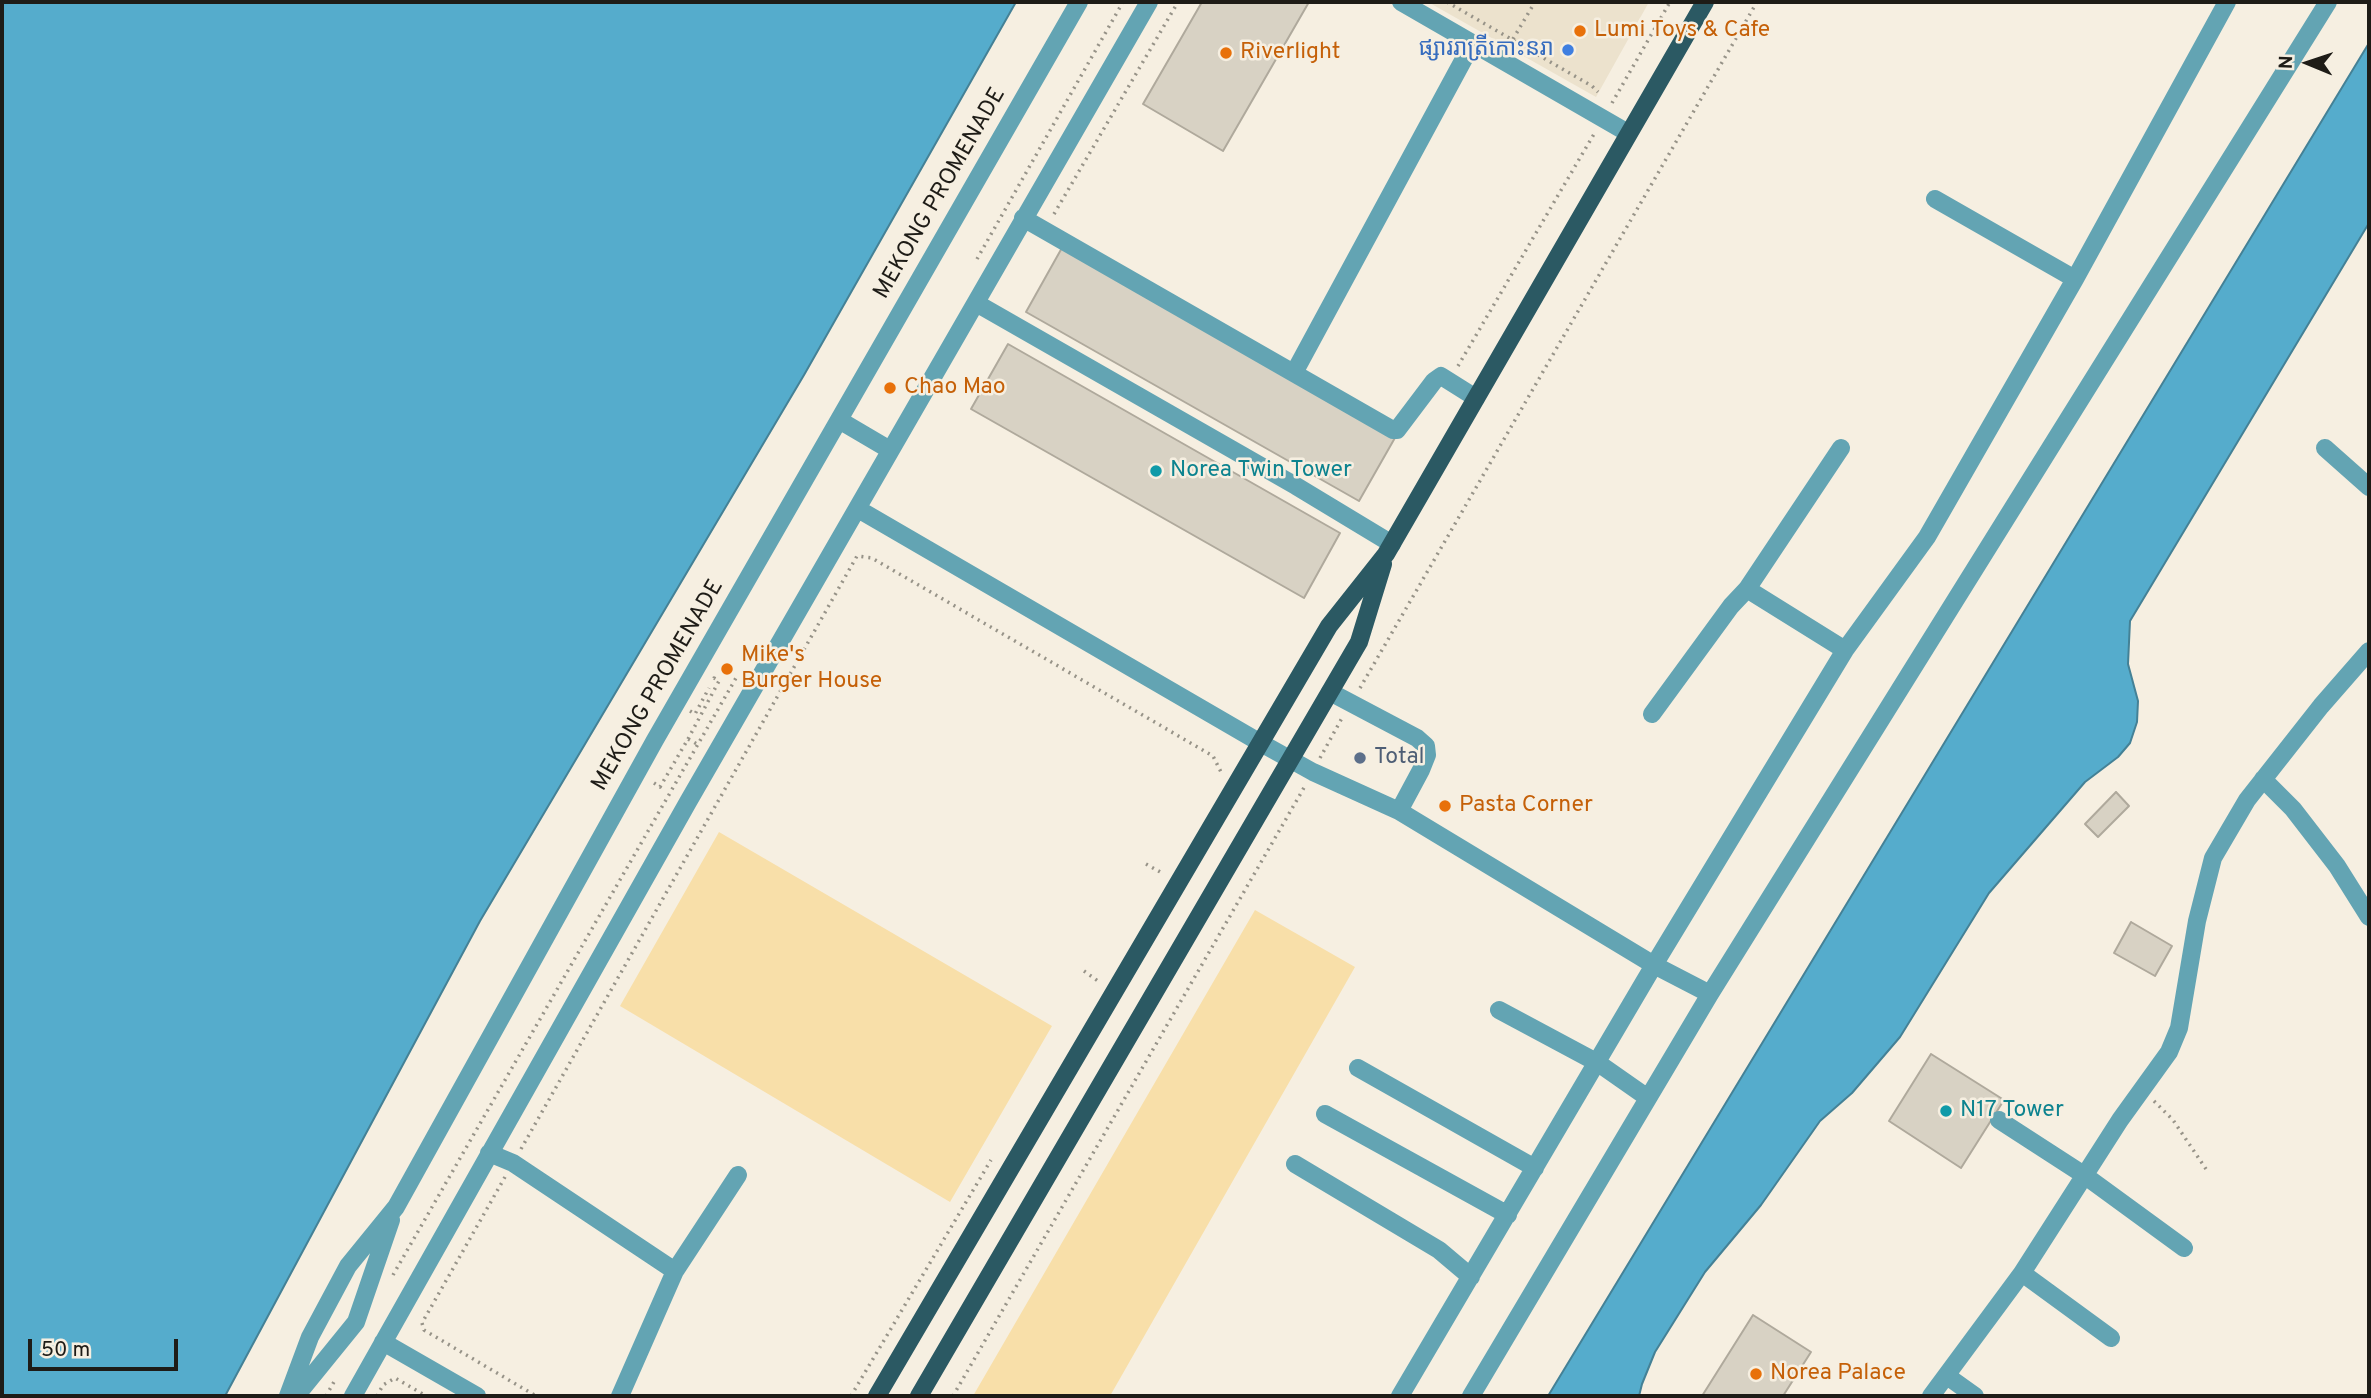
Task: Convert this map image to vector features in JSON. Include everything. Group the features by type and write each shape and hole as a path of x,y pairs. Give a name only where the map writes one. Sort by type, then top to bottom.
{"main road":[{"path":"877,1396 1329,626 1389,549 1705,2"},
{"path":"919,1396 1359,642 1389,549"}],"street":[{"name":"MEKONG PROMENADE","path":"288,1396 310,1337 348,1266 396,1207 676,703 1079,2"},
{"path":"353,1396 701,779 1149,2"},
{"path":"1401,2 1472,44 1606,113 1628,134"},
{"path":"1400,1396 1654,965 1844,650 1927,537 2075,279 2227,2"},
{"path":"1471,1396 1710,995 2328,2"},
{"path":"1294,373 1472,44"},
{"path":"1935,199 2075,279"},
{"path":"1023,218 1393,430 1397,430 1434,380 1441,376 1476,398"},
{"path":"976,303 1296,486 1389,549"},
{"path":"839,420 890,450"},
{"path":"2325,447 2369,487"},
{"path":"1652,714 1747,589 1841,448"},
{"path":"858,509 1259,742 1313,772 1399,811 1654,965 1710,995"},
{"path":"1747,589 1844,650"},
{"path":"1931,1396 2022,1273 2084,1175 2175,1042 2197,921 2213,858 2247,800 2321,706 2369,651"},
{"path":"1330,692 1418,738 1426,746 1427,755 1421,770 1399,811"},
{"path":"2263,779 2293,809 2337,866 2369,917"},
{"path":"1499,1010 1598,1063 1648,1098"},
{"path":"1358,1068 1535,1168"},
{"path":"1325,1114 1508,1215"},
{"path":"1999,1120 2084,1175 2184,1248"},
{"path":"489,1153 513,1163 675,1271"},
{"path":"1295,1164 1439,1250 1471,1277"},
{"path":"620,1396 675,1271 738,1175"},
{"path":"296,1396 356,1322 396,1207"},
{"path":"2022,1273 2111,1338"},
{"path":"383,1342 477,1396"},
{"path":"1947,1376 1975,1396"}],"path":[{"path":"1045,230 1178,2"},
{"path":"1447,2 1592,86 1606,113"},
{"path":"1513,40 1535,2"},
{"path":"1449,381 1670,2"},
{"path":"536,1396 424,1331 422,1323 857,556 872,558 1213,756"},
{"path":"660,772 653,783 660,787 719,681 714,678 695,714 676,703"},
{"path":"688,739 697,744"},
{"path":"1146,864 1162,873"},
{"path":"1084,971 1098,981"},
{"path":"2143,1088 2173,1120 2206,1169"},
{"path":"377,1396 383,1385 395,1378 426,1396"}],"shaded area":[{"name":"ផ្សាររាត្រីកោះនរា","path":"1428,2 1483,4 1649,2 1596,97"},
{"path":"719,832 1052,1026 950,1202 620,1006"},
{"path":"1255,910 1355,967 1110,1396 973,1396"}],"water":[{"path":"2,2 1016,2 804,375 480,921 225,1396 2,1396"},
{"path":"2369,43 2369,223 2130,621 2128,664 2138,701 2137,722 2130,743 2118,757 2085,782 1989,893 1900,1037 1852,1093 1820,1121 1761,1205 1705,1272 1655,1352 1639,1396 1548,1396"}],"building":[{"name":"Riverlight","path":"1202,2 1309,2 1223,151 1143,104"},
{"path":"1063,246 1396,436 1359,501 1026,312"},
{"name":"Norea Twin Tower","path":"1008,344 1340,533 1304,598 971,409"},
{"path":"2116,792 2129,806 2098,837 2085,824"},
{"path":"2131,922 2172,946 2155,976 2114,953"},
{"name":"N17 Tower","path":"1931,1054 2004,1100 1961,1168 1889,1121"},
{"name":"Norea Palace","path":"1753,1315 1811,1352 1783,1396 1702,1396"}],"place":[{"name":"Lumi Toys & Cafe","path":"1580,31"},
{"name":"ផ្សាររាត្រីកោះនរា","path":"1568,50"},
{"name":"Riverlight","path":"1226,53"},
{"name":"Chao Mao","path":"890,388"},
{"name":"Norea Twin Tower","path":"1156,471"},
{"name":"Mike's Burger House","path":"727,669"},
{"name":"Total","path":"1360,758"},
{"name":"Pasta Corner","path":"1445,806"},
{"name":"N17 Tower","path":"1946,1111"},
{"name":"Norea Palace","path":"1756,1374"}]}
